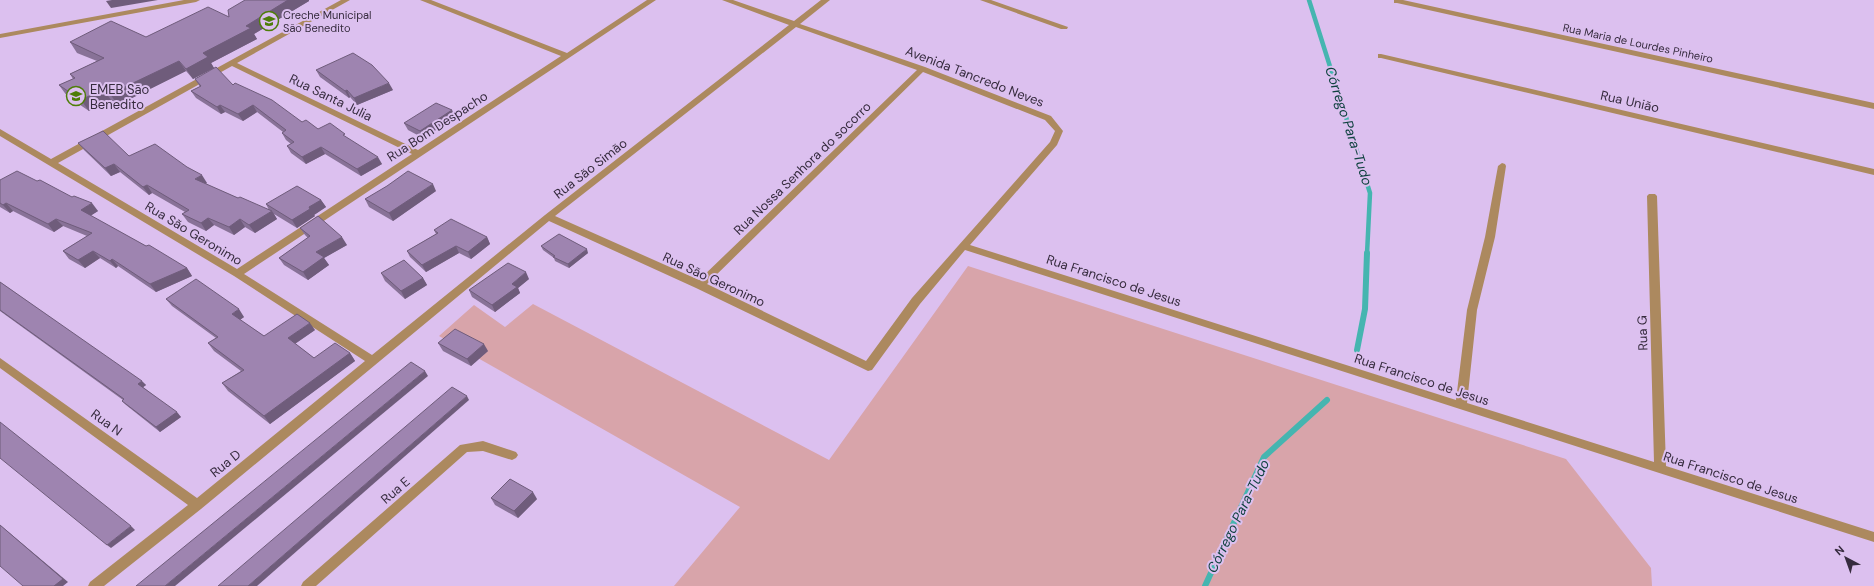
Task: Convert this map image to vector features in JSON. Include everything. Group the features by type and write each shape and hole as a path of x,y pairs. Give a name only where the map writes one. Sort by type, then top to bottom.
{"street":[{"path":"0,36 196,0"},
{"path":"52,162 346,0"},
{"path":"424,0 568,56"},
{"name":"Rua Bom Despacho","path":"236,274 652,0"},
{"name":"Avenida Tancredo Neves","path":"726,0 922,69 1048,118 1059,131 1054,143 916,301 868,367"},
{"name":"Rua São Simão","path":"373,361 548,218 826,0"},
{"path":"984,0 1064,27"},
{"name":"Rua Maria de Lourdes Pinheiro","path":"1397,1 1874,106"},
{"name":"Rua União","path":"1381,56 1874,172"},
{"name":"Rua Santa Julia","path":"231,63 419,154"},
{"name":"Rua Nossa Senhora do socorro","path":"700,285 922,69"},
{"name":"Rua São Geronimo","path":"0,132 236,274 373,361"},
{"path":"1461,406 1472,310 1490,236 1502,166"},
{"name":"Rua G","path":"1652,196 1660,469"},
{"name":"Rua São Geronimo","path":"548,218 700,285 868,367"},
{"name":"Rua Francisco de Jesus","path":"963,246 1874,537"},
{"name":"Rua D","path":"94,586 197,505 373,361"},
{"name":"Rua N","path":"0,362 197,505"},
{"name":"Rua E","path":"307,586 464,448 484,446 512,455"}],"shaded area":[{"path":"968,266 1566,459 1651,568 1652,586 674,586 740,507 439,336 474,305 505,327 533,304 829,460"}],"building":[{"path":"245,0 288,0 246,26 251,28 203,53 208,57 186,69 179,61 110,94 103,89 81,100 59,85 75,78 70,74 104,58 70,42 111,21 146,37 208,7 229,17 228,10"},
{"path":"353,53 372,65 389,83 354,98 347,90 345,91 316,70"},
{"path":"216,67 233,85 235,83 272,100 302,122 306,120 318,129 330,123 345,134 343,135 378,157 357,169 321,147 302,157 287,146 294,142 282,133 286,130 253,105 238,114 220,105 217,107 191,91 201,86 195,79"},
{"path":"436,103 452,110 420,131 404,123"},
{"path":"103,131 129,156 155,144 187,167 202,175 195,179 272,211 249,225 240,219 229,227 208,218 201,223 182,214 189,210 147,185 143,187 114,164 105,168 78,143"},
{"path":"17,171 37,181 40,180 72,197 74,196 92,203 81,210 146,246 149,245 187,268 150,284 112,259 110,261 93,251 78,260 63,251 92,233 56,219 48,224 6,203 3,205 0,203 0,180"},
{"path":"408,171 433,184 389,213 365,199 387,186"},
{"path":"297,186 321,200 292,220 266,204"},
{"path":"318,216 342,237 316,252 324,257 303,272 279,258 310,236 300,228"},
{"path":"451,219 487,237 468,252 456,246 422,265 407,251 438,233 434,230"},
{"path":"559,234 587,249 568,264 553,257 555,256 541,246"},
{"path":"404,260 423,278 401,291 381,273"},
{"path":"508,263 526,272 512,284 517,287 492,305 469,290"},
{"path":"196,279 239,309 232,314 264,336 297,314 310,323 288,338 314,358 335,343 350,353 264,416 222,383 244,370 208,343 218,337 166,299"},
{"path":"0,282 142,381 138,384 177,412 156,427 122,401 124,399 0,310"},
{"path":"455,329 484,344 467,359 438,343"},
{"path":"411,362 425,371 165,586 136,586"},
{"path":"452,387 467,396 248,586 218,586"},
{"path":"0,422 131,526 107,545 0,458"},
{"path":"510,479 533,492 514,511 491,498"},
{"path":"0,525 63,579 54,586 23,586 0,566"}],"waterway":[{"name":"Córrego Para-Tudo","path":"1309,0 1370,193 1367,254"},
{"name":"Córrego Para-Tudo","path":"1357,350 1365,309 1367,253"},
{"name":"Córrego Para-Tudo","path":"1205,586 1264,457 1327,400"}],"place":[{"name":"Creche Municipal São Benedito","path":"269,21"},
{"name":"EMEB São Benedito","path":"76,96"}]}
